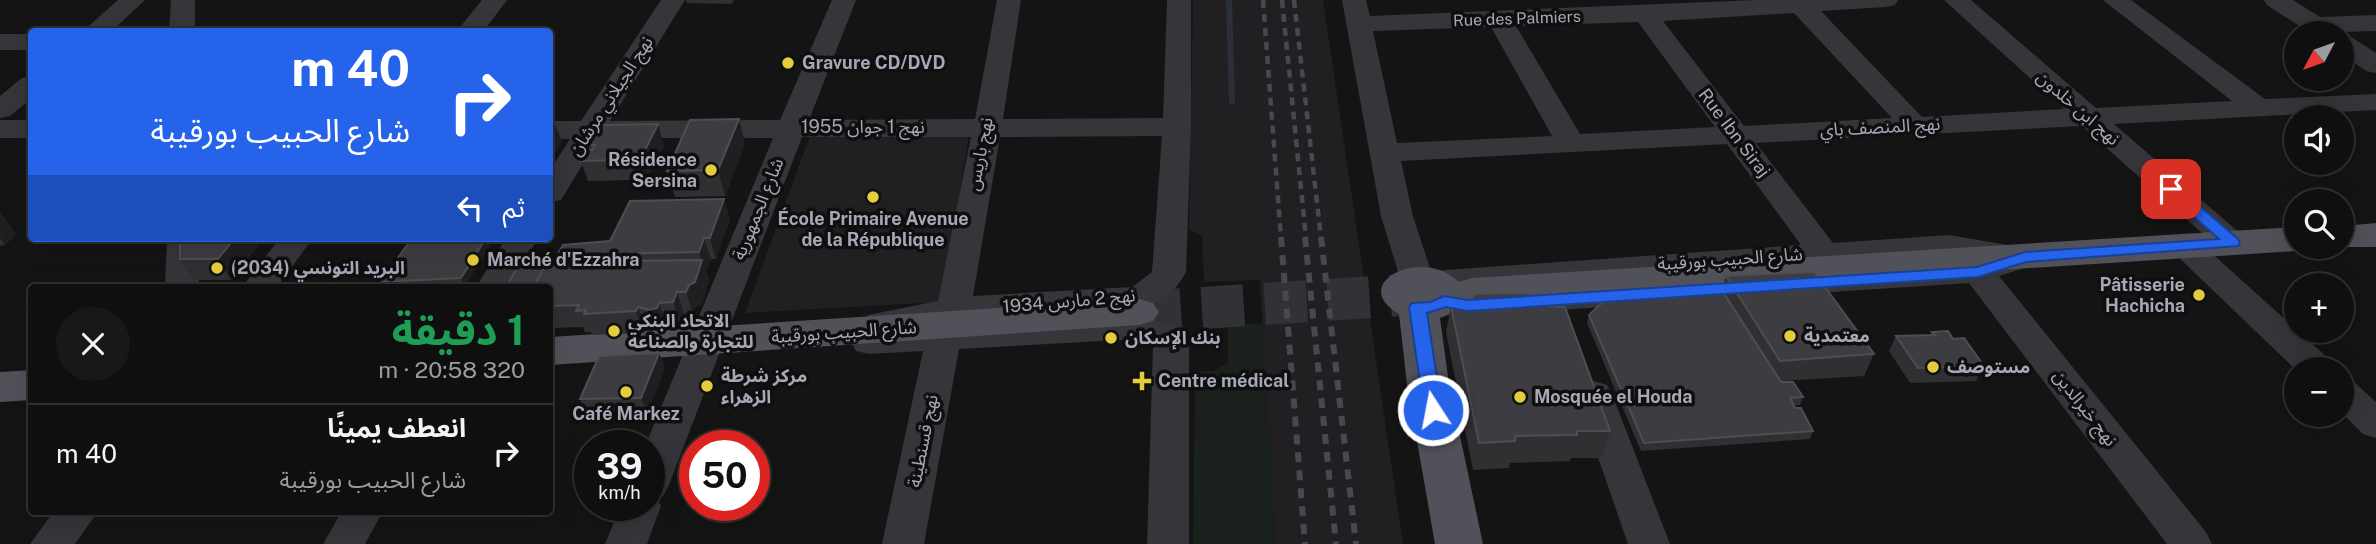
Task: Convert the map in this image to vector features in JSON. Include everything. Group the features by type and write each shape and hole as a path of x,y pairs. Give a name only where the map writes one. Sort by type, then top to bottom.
{"main road":[{"path":"2354,236 2376,235"},
{"name":"شارع الحبيب بورقيبة","path":"1437,292 2284,240"},
{"path":"1437,292 1428,384 1460,544"},
{"name":"شارع الحبيب بورقيبة","path":"553,351 858,331 1038,325 1139,312"},
{"path":"0,387 28,385"}],"street":[{"path":"100,28 133,0"},
{"path":"181,28 183,0"},
{"path":"472,28 495,0"},
{"name":"نهج الجيلاني مرشان","path":"553,187 673,0"},
{"name":"شارع الجمهورية","path":"665,444 844,0"},
{"name":"نهج باريس","path":"949,324 985,128 1003,48 1009,0"},
{"name":"نهج 2 مارس 1934","path":"858,331 905,316 949,324 1136,298 1158,288 1169,272 1177,127 1179,0"},
{"name":"Rue des Palmiers","path":"1356,12 1499,19 1546,8 1645,14 1886,0"},
{"name":"نهج ابن خلدون","path":"1956,0 2232,243"},
{"path":"2115,0 2256,106"},
{"path":"2276,0 2308,21"},
{"path":"1800,4 1914,125"},
{"path":"1356,12 1397,216 1437,292"},
{"name":"Rue Ibn Siraj","path":"1645,14 1823,252"},
{"path":"1499,19 1571,143"},
{"path":"2354,25 2376,23"},
{"path":"0,42 28,42"},
{"path":"2354,51 2376,65"},
{"path":"0,110 28,87"},
{"name":"نهج المنصف باي","path":"1384,153 2256,106 2376,102"},
{"name":"نهج 1 جوان 1955","path":"553,130 1177,127"},
{"path":"0,129 28,129"},
{"path":"182,284 183,242"},
{"path":"261,284 294,242"},
{"path":"496,284 520,242"},
{"name":"شارع الحبيب بورقيبة","path":"1437,292 1823,252 1949,245 2025,257"},
{"path":"2185,246 2304,357"},
{"name":"شارع الحبيب بورقيبة","path":"1437,292 1468,305 1978,272 2025,257"},
{"name":"نهج خيرالدين","path":"1978,272 2191,544"},
{"path":"1560,299 1649,544"},
{"path":"789,336 833,343 949,324 1139,327 1163,334 1171,345 1168,544"},
{"name":"نهج قسنطينة","path":"903,544 949,324"},
{"path":"2354,403 2376,424"},
{"path":"51,544 75,515"},
{"path":"344,544 361,515"},
{"path":"626,544 635,521"}],"shaded area":[{"path":"1193,0 1323,0 1403,544 1275,544 1260,280 1204,282 1202,236 1189,229"},
{"name":"École Primaire Avenue de la République","path":"969,135 942,302 745,313 810,136"},
{"path":"1264,323 1275,544 1193,544 1195,371 1213,371 1228,363 1228,325"}],"building":[{"path":"739,119 718,170 667,171 690,120"},
{"path":"658,124 638,164 632,164 633,161 628,160 581,161 587,149 592,150 595,145 589,145 602,125"},
{"path":"724,199 710,238 704,238 699,252 604,254 597,267 617,266 620,261 702,260 695,282 689,285 686,292 677,292 673,302 659,303 657,308 649,310 638,307 636,311 584,314 586,310 576,311 579,305 553,306 553,284 536,284 546,263 552,264 563,245 610,241 630,201"},
{"path":"180,242 232,242 218,259 180,259"},
{"path":"409,242 484,242 461,278 381,282"},
{"path":"523,258 555,258 552,264 546,263 536,284 508,284"},
{"path":"1814,272 1874,354 1780,361 1726,276"},
{"path":"1721,289 1781,382 1793,382 1803,397 1790,398 1795,408 1801,408 1813,431 1644,443 1589,315 1608,297"},
{"name":"Mosquée el Houda","path":"1525,293 1544,299 1547,306 1565,307 1610,431 1577,431 1577,435 1515,436 1515,441 1479,443 1451,306 1456,303 1463,306 1476,294"},
{"path":"1948,331 1953,339 1964,338 1984,366 1918,368 1896,336 1935,335 1932,332"},
{"path":"659,353 641,398 580,399 599,356"}],"waterway":[{"path":"1229,0 1232,102"}],"tunnel":[{"path":"1139,312 1435,293"}],"railway":[{"path":"1263,0 1281,238"},
{"path":"1282,0 1306,238"},
{"path":"1294,0 1321,238"},
{"path":"1281,237 1305,544"},
{"path":"1305,237 1336,544"},
{"path":"1321,237 1356,544"}],"place":[{"name":"Gravure CD/DVD","path":"788,63"},
{"name":"Résidence Sersina","path":"711,170"},
{"name":"École Primaire Avenue de la République","path":"873,197"},
{"name":"Marché d'Ezzahra","path":"473,260"},
{"name":"البريد التونسي (2034)","path":"217,268"},
{"name":"Pâtisserie Hachicha","path":"2199,295"},
{"name":"الاتحاد البنكي للتجارة والصناعة","path":"614,331"},
{"name":"معتمدية","path":"1790,336"},
{"name":"بنك الإسكان","path":"1111,338"},
{"name":"مستوصف","path":"1933,367"},
{"name":"Centre médical","path":"1142,381"},
{"name":"مركز شرطة الزهراء","path":"707,386"},
{"name":"Café Markez","path":"626,392"},
{"name":"Mosquée el Houda","path":"1520,397"}],"route":[{"path":"1433,410 1423,356 1418,307 1433,307 1444,302 1468,305 1978,272 2025,257 2232,243 2171,189"}]}
